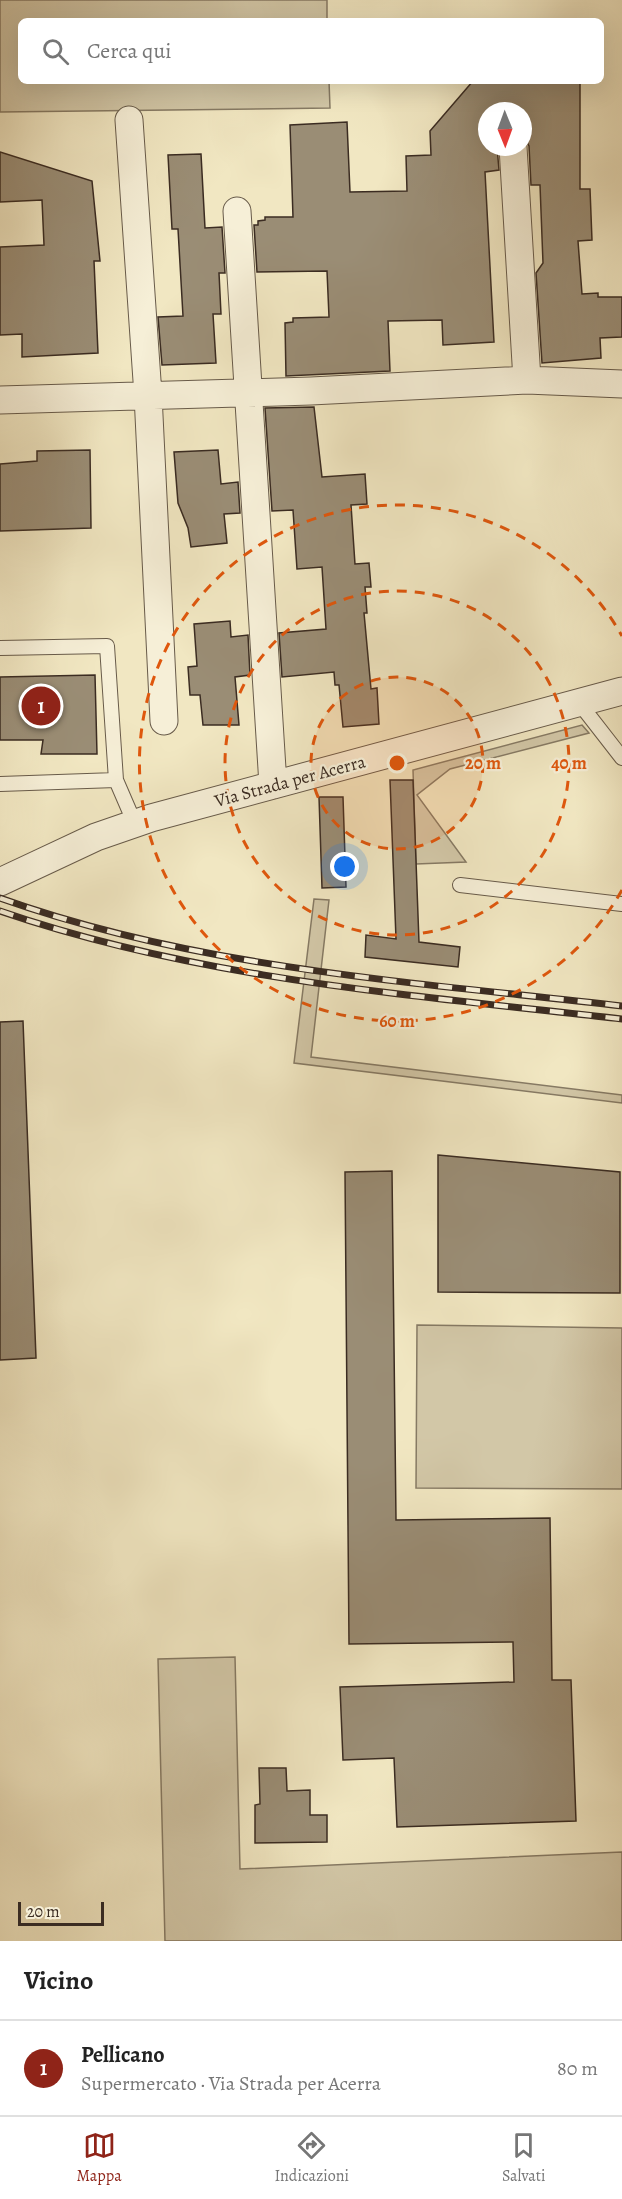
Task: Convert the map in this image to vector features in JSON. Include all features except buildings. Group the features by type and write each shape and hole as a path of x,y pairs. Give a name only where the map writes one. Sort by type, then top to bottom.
{"street":[{"path":"129,120 148,395 164,721"},
{"path":"514,156 528,380"},
{"path":"237,211 273,785"},
{"path":"0,400 249,393 528,380 622,384"},
{"name":"Via Strada per Acerra","path":"0,882 96,837 135,824 622,691"}],"lane":[{"path":"0,648 108,646 116,780 135,824"},
{"path":"580,704 622,758"},
{"path":"0,784 116,780"},
{"path":"459,885 622,904"}],"shaded area":[{"path":"0,0 327,0 327,18 18,18 18,84 329,84 330,108 0,112"},
{"path":"582,725 589,733 450,769 417,795 466,862 416,864 413,770"},
{"path":"314,899 329,900 311,1057 622,1095 622,1103 294,1063"},
{"path":"417,1325 622,1328 622,1489 416,1488"},
{"path":"235,1657 240,1869 622,1852 622,1941 165,1941 158,1659"}],"railway":[{"path":"0,898 75,922 229,957 386,980 622,1006"},
{"path":"0,911 153,954 230,969 386,992 622,1019"}],"place":[{"name":"Pellicano","path":"41,706"}]}
